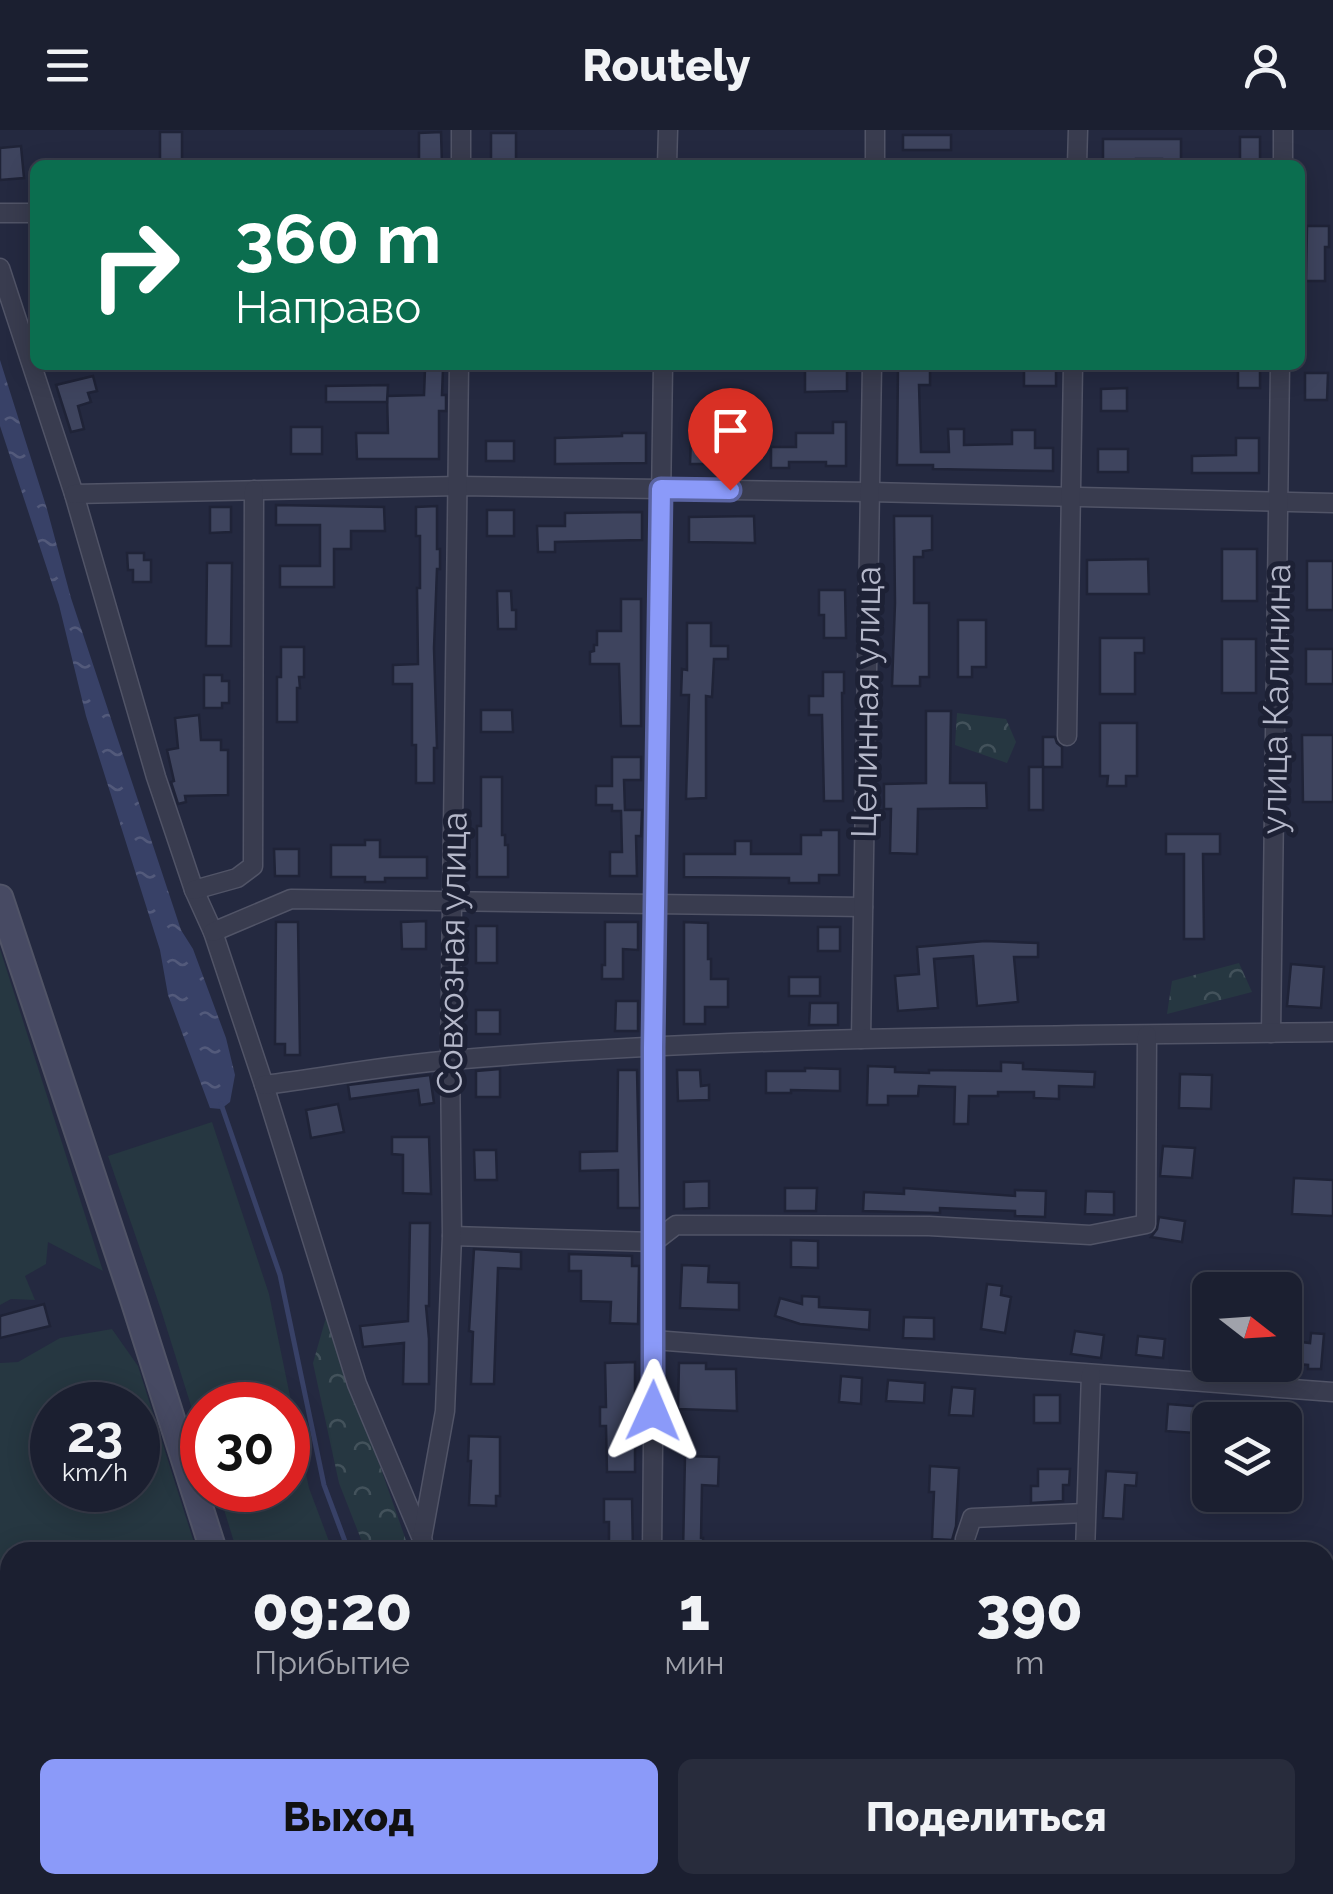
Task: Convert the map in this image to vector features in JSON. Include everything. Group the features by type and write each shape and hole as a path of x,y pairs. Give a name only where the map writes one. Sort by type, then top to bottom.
{"main road":[{"path":"0,898 211,1542"}],"street":[{"path":"460,160 461,130"},
{"path":"667,160 668,130"},
{"path":"875,160 876,130"},
{"path":"1077,160 1078,130"},
{"path":"1283,160 1284,130"},
{"path":"0,213 30,213"},
{"path":"0,268 30,360"},
{"path":"33,370 74,494 156,777 264,1085 358,1384 422,1542"},
{"name":"Совхозная улица","path":"425,1542 445,1411 452,1236 450,1060 460,370"},
{"path":"652,1542 653,1048 663,370"},
{"name":"Целинная улица","path":"861,1039 872,370"},
{"path":"1067,736 1073,370"},
{"name":"улица Калинина","path":"1271,1032 1280,370"},
{"path":"74,494 459,486 1333,502"},
{"path":"194,890 238,878 253,866 254,490"},
{"path":"213,932 291,899 863,907"},
{"path":"264,1085 450,1060 653,1048 861,1039 1333,1032"},
{"path":"452,1236 654,1242 676,1225 929,1226 1090,1235 1146,1224 1147,1034"},
{"path":"654,1340 1333,1392"},
{"path":"1085,1542 1091,1374"},
{"path":"965,1542 972,1518 1085,1513"}],"green space":[{"path":"957,713 1006,719 1016,742 1007,763 955,745"},
{"path":"0,949 103,1271 48,1242 46,1264 25,1276 35,1300 11,1299 0,1305"},
{"path":"1239,963 1252,992 1167,1014 1172,981"},
{"path":"212,1122 269,1294 287,1382 184,1382 108,1156"},
{"path":"327,1314 407,1542 362,1542 339,1483 313,1363"},
{"path":"112,1329 138,1366 143,1382 30,1382 30,1512 160,1512 160,1435 180,1498 180,1512 184,1512 194,1542 0,1542 0,1363 18,1362 60,1338"},
{"path":"310,1491 329,1542 234,1542 225,1512 310,1512"}],"water":[{"path":"0,360 71,598 181,930 193,949 226,1038 235,1075 230,1102 221,1109 210,1108 168,995 160,950 86,716 59,605 0,426"}],"building":[{"path":"160,132 182,132 182,160 160,160"},
{"path":"441,132 442,160 419,160 419,133"},
{"path":"491,133 516,133 516,160 491,160"},
{"path":"903,135 951,135 951,150 903,150"},
{"path":"1240,137 1260,137 1260,160 1240,160"},
{"path":"1103,139 1181,139 1181,160 1103,160"},
{"path":"21,146 24,178 0,180 0,148"},
{"path":"1307,226 1329,226 1325,281 1306,281"},
{"path":"425,370 443,370 446,411 439,411 439,459 357,459 356,433 388,433 387,396 424,395"},
{"path":"805,370 847,370 847,391 805,392"},
{"path":"898,370 930,370 930,385 919,385 921,452 949,452 948,429 964,429 964,445 1012,444 1012,430 1035,430 1035,448 1053,448 1053,471 897,465"},
{"path":"1024,370 1056,370 1056,386 1024,386"},
{"path":"1238,370 1260,370 1260,388 1238,388"},
{"path":"1305,373 1328,373 1327,400 1305,400"},
{"path":"93,376 97,391 88,393 91,402 78,406 84,429 71,432 56,385"},
{"path":"388,385 387,402 326,402 326,386"},
{"path":"1127,388 1127,411 1101,411 1101,389"},
{"path":"692,412 712,412 713,464 690,464"},
{"path":"833,422 846,422 846,466 789,462 789,468 771,468 771,447 796,447 796,433 833,433"},
{"path":"291,427 322,427 322,454 291,454"},
{"path":"646,433 646,463 555,464 555,438"},
{"path":"1236,438 1259,438 1259,473 1192,473 1192,456 1236,455"},
{"path":"486,441 514,441 514,461 486,461"},
{"path":"1098,449 1128,449 1128,472 1098,472"},
{"path":"276,505 384,507 385,531 351,531 351,549 334,549 334,587 280,587 280,566 320,566 320,525 276,525"},
{"path":"437,506 437,748 434,783 416,783 412,684 393,684 393,665 418,664 420,536 416,536 416,507"},
{"path":"210,507 231,507 231,532 210,533"},
{"path":"487,510 514,510 514,536 487,536"},
{"path":"642,512 642,540 555,542 555,552 538,552 537,526 565,526 565,513"},
{"path":"754,516 755,543 689,542 689,517"},
{"path":"894,516 932,516 932,550 923,551 923,557 914,557 914,603 929,603 929,677 920,677 920,686 892,686"},
{"path":"1222,549 1257,549 1257,601 1222,601"},
{"path":"127,553 144,553 144,560 151,560 151,582 133,582"},
{"path":"1148,559 1149,594 1087,594 1087,560"},
{"path":"1307,561 1333,561 1333,610 1307,610"},
{"path":"207,563 232,563 231,646 206,646"},
{"path":"819,590 845,590 846,638 824,638"},
{"path":"497,591 511,591 516,629 498,629"},
{"path":"621,599 641,599 641,726 621,726 619,664 590,664 597,631 621,631"},
{"path":"958,620 986,620 986,667 972,667 972,677 958,677"},
{"path":"687,623 711,623 711,646 728,646 728,659 714,659 712,697 706,696 706,798 686,799 689,695 681,695 682,669 687,670"},
{"path":"1100,638 1144,638 1144,653 1135,653 1135,694 1100,694"},
{"path":"1222,639 1256,639 1256,693 1222,693"},
{"path":"281,647 304,647 304,677 299,677 297,688 297,722 277,722"},
{"path":"1306,649 1333,649 1333,684 1306,684"},
{"path":"823,672 844,672 843,801 824,801 822,715 809,715 809,696 823,696"},
{"path":"204,675 222,675 222,681 229,681 229,703 222,703 222,708 204,708"},
{"path":"481,710 512,710 513,732 481,732"},
{"path":"926,711 951,711 950,783 986,783 987,808 918,809 917,854 890,853 891,809 884,809 884,784 926,783"},
{"path":"199,715 201,740 221,740 221,750 228,750 228,795 185,796 186,802 178,804 167,750 178,748 175,718"},
{"path":"1100,723 1137,723 1137,776 1126,776 1126,786 1107,786 1108,776 1100,776"},
{"path":"1302,735 1333,735 1333,802 1303,802"},
{"path":"1043,737 1055,737 1062,747 1062,767 1043,767"},
{"path":"612,757 641,757 641,780 624,780 625,810 642,810 641,836 636,836 637,876 610,876 610,852 622,852 621,811 612,811 612,805 596,805 596,786 612,786"},
{"path":"1029,767 1043,767 1043,810 1029,810"},
{"path":"481,777 502,777 502,835 508,845 508,877 477,877"},
{"path":"821,830 839,830 839,875 819,875 819,883 789,883 789,878 684,877 684,854 735,854 735,841 751,841 751,854 801,854 801,835 821,835"},
{"path":"1166,834 1220,834 1220,854 1203,854 1204,939 1184,939 1184,854 1166,854"},
{"path":"365,840 380,840 380,857 427,857 427,878 365,882 365,877 331,877 331,845 365,845"},
{"path":"274,849 299,849 299,876 275,876"},
{"path":"426,921 426,949 402,949 401,922"},
{"path":"276,922 298,922 300,1055 285,1055 285,1044 275,1044"},
{"path":"605,922 638,922 638,950 623,949 623,979 602,979"},
{"path":"684,922 708,923 711,979 728,979 728,1007 705,1007 705,1024 684,1024"},
{"path":"476,926 497,926 497,963 476,963"},
{"path":"818,927 840,927 840,951 818,951"},
{"path":"985,941 1038,943 1038,957 1014,957 1018,1002 977,1006 973,956 934,959 938,1008 898,1011 895,976 919,974 917,947"},
{"path":"1291,964 1324,967 1321,1008 1287,1006"},
{"path":"789,977 820,977 820,996 789,996"},
{"path":"616,1001 638,1001 638,1031 615,1031"},
{"path":"810,1003 838,1003 838,1025 809,1025"},
{"path":"476,1010 500,1010 500,1034 476,1034"},
{"path":"1001,1062 1023,1063 1023,1069 1095,1072 1094,1087 1059,1086 1059,1099 1034,1098 1034,1092 969,1096 968,1124 954,1124 955,1087 919,1086 918,1096 888,1096 888,1105 867,1105 868,1066 895,1067 895,1072 1001,1071"},
{"path":"500,1069 500,1097 476,1097 476,1071"},
{"path":"840,1069 840,1091 766,1093 766,1071"},
{"path":"618,1070 637,1070 640,1208 618,1208 618,1170 580,1171 580,1152 617,1151"},
{"path":"677,1070 700,1070 701,1086 709,1085 709,1100 678,1101"},
{"path":"1180,1074 1212,1075 1211,1109 1179,1108"},
{"path":"430,1075 434,1103 420,1105 418,1090 350,1099 348,1085"},
{"path":"338,1104 344,1132 311,1138 306,1110"},
{"path":"392,1137 429,1137 431,1194 403,1193 403,1155 392,1154"},
{"path":"1163,1146 1195,1148 1192,1178 1160,1176"},
{"path":"474,1150 496,1150 497,1180 475,1180"},
{"path":"1294,1178 1333,1180 1333,1216 1292,1214"},
{"path":"709,1181 709,1208 684,1209 684,1182"},
{"path":"785,1188 817,1188 816,1211 785,1211"},
{"path":"904,1188 1015,1196 1015,1190 1046,1191 1045,1217 1015,1216 1015,1211 940,1208 940,1213 863,1211 864,1192 904,1194"},
{"path":"1086,1191 1114,1192 1114,1215 1085,1214"},
{"path":"1159,1217 1185,1221 1182,1242 1151,1237"},
{"path":"410,1223 430,1223 426,1306 429,1384 403,1384 404,1343 363,1347 360,1326 408,1321"},
{"path":"791,1240 818,1241 818,1268 791,1267"},
{"path":"474,1249 521,1252 521,1269 498,1268 494,1384 471,1384 473,1332 469,1331"},
{"path":"569,1254 632,1256 632,1266 639,1266 638,1324 610,1323 611,1302 581,1301 581,1271 569,1271"},
{"path":"682,1265 709,1266 708,1282 739,1283 739,1310 680,1308"},
{"path":"987,1284 1002,1286 1001,1295 1011,1297 1005,1333 981,1329"},
{"path":"802,1296 819,1297 819,1307 870,1310 869,1330 800,1324 775,1316 780,1298 802,1304"},
{"path":"44,1304 50,1326 0,1338 0,1316"},
{"path":"904,1317 934,1318 934,1339 903,1338"},
{"path":"1075,1331 1104,1335 1101,1358 1071,1354"},
{"path":"1311,1333 1324,1334 1321,1369 1308,1369 1308,1365 1302,1364 1302,1342 1310,1343"},
{"path":"1138,1336 1165,1339 1163,1358 1136,1355"},
{"path":"635,1362 635,1472 607,1472 606,1426 600,1426 600,1407 606,1407 605,1363"},
{"path":"679,1363 706,1363 706,1369 736,1369 737,1411 678,1409"},
{"path":"841,1376 862,1378 861,1404 839,1402"},
{"path":"888,1380 925,1383 924,1403 886,1401"},
{"path":"952,1387 975,1389 973,1416 949,1415"},
{"path":"1034,1395 1060,1395 1060,1423 1034,1423"},
{"path":"1168,1404 1192,1406 1192,1433 1166,1431"},
{"path":"469,1436 500,1437 500,1496 496,1496 496,1506 469,1505"},
{"path":"685,1456 719,1457 718,1486 702,1485 703,1542 683,1542"},
{"path":"930,1466 959,1468 952,1540 932,1539 934,1492 929,1492"},
{"path":"1038,1469 1070,1469 1069,1485 1063,1485 1063,1501 1031,1503 1031,1486 1038,1486"},
{"path":"1106,1471 1137,1473 1136,1486 1125,1485 1123,1519 1103,1518"},
{"path":"604,1499 632,1499 633,1542 609,1542 609,1522 604,1522"}],"waterway":[{"path":"221,1104 280,1275 324,1485 345,1542"}],"route":[{"path":"653,1411 653,1048 661,489 730,490"}]}
